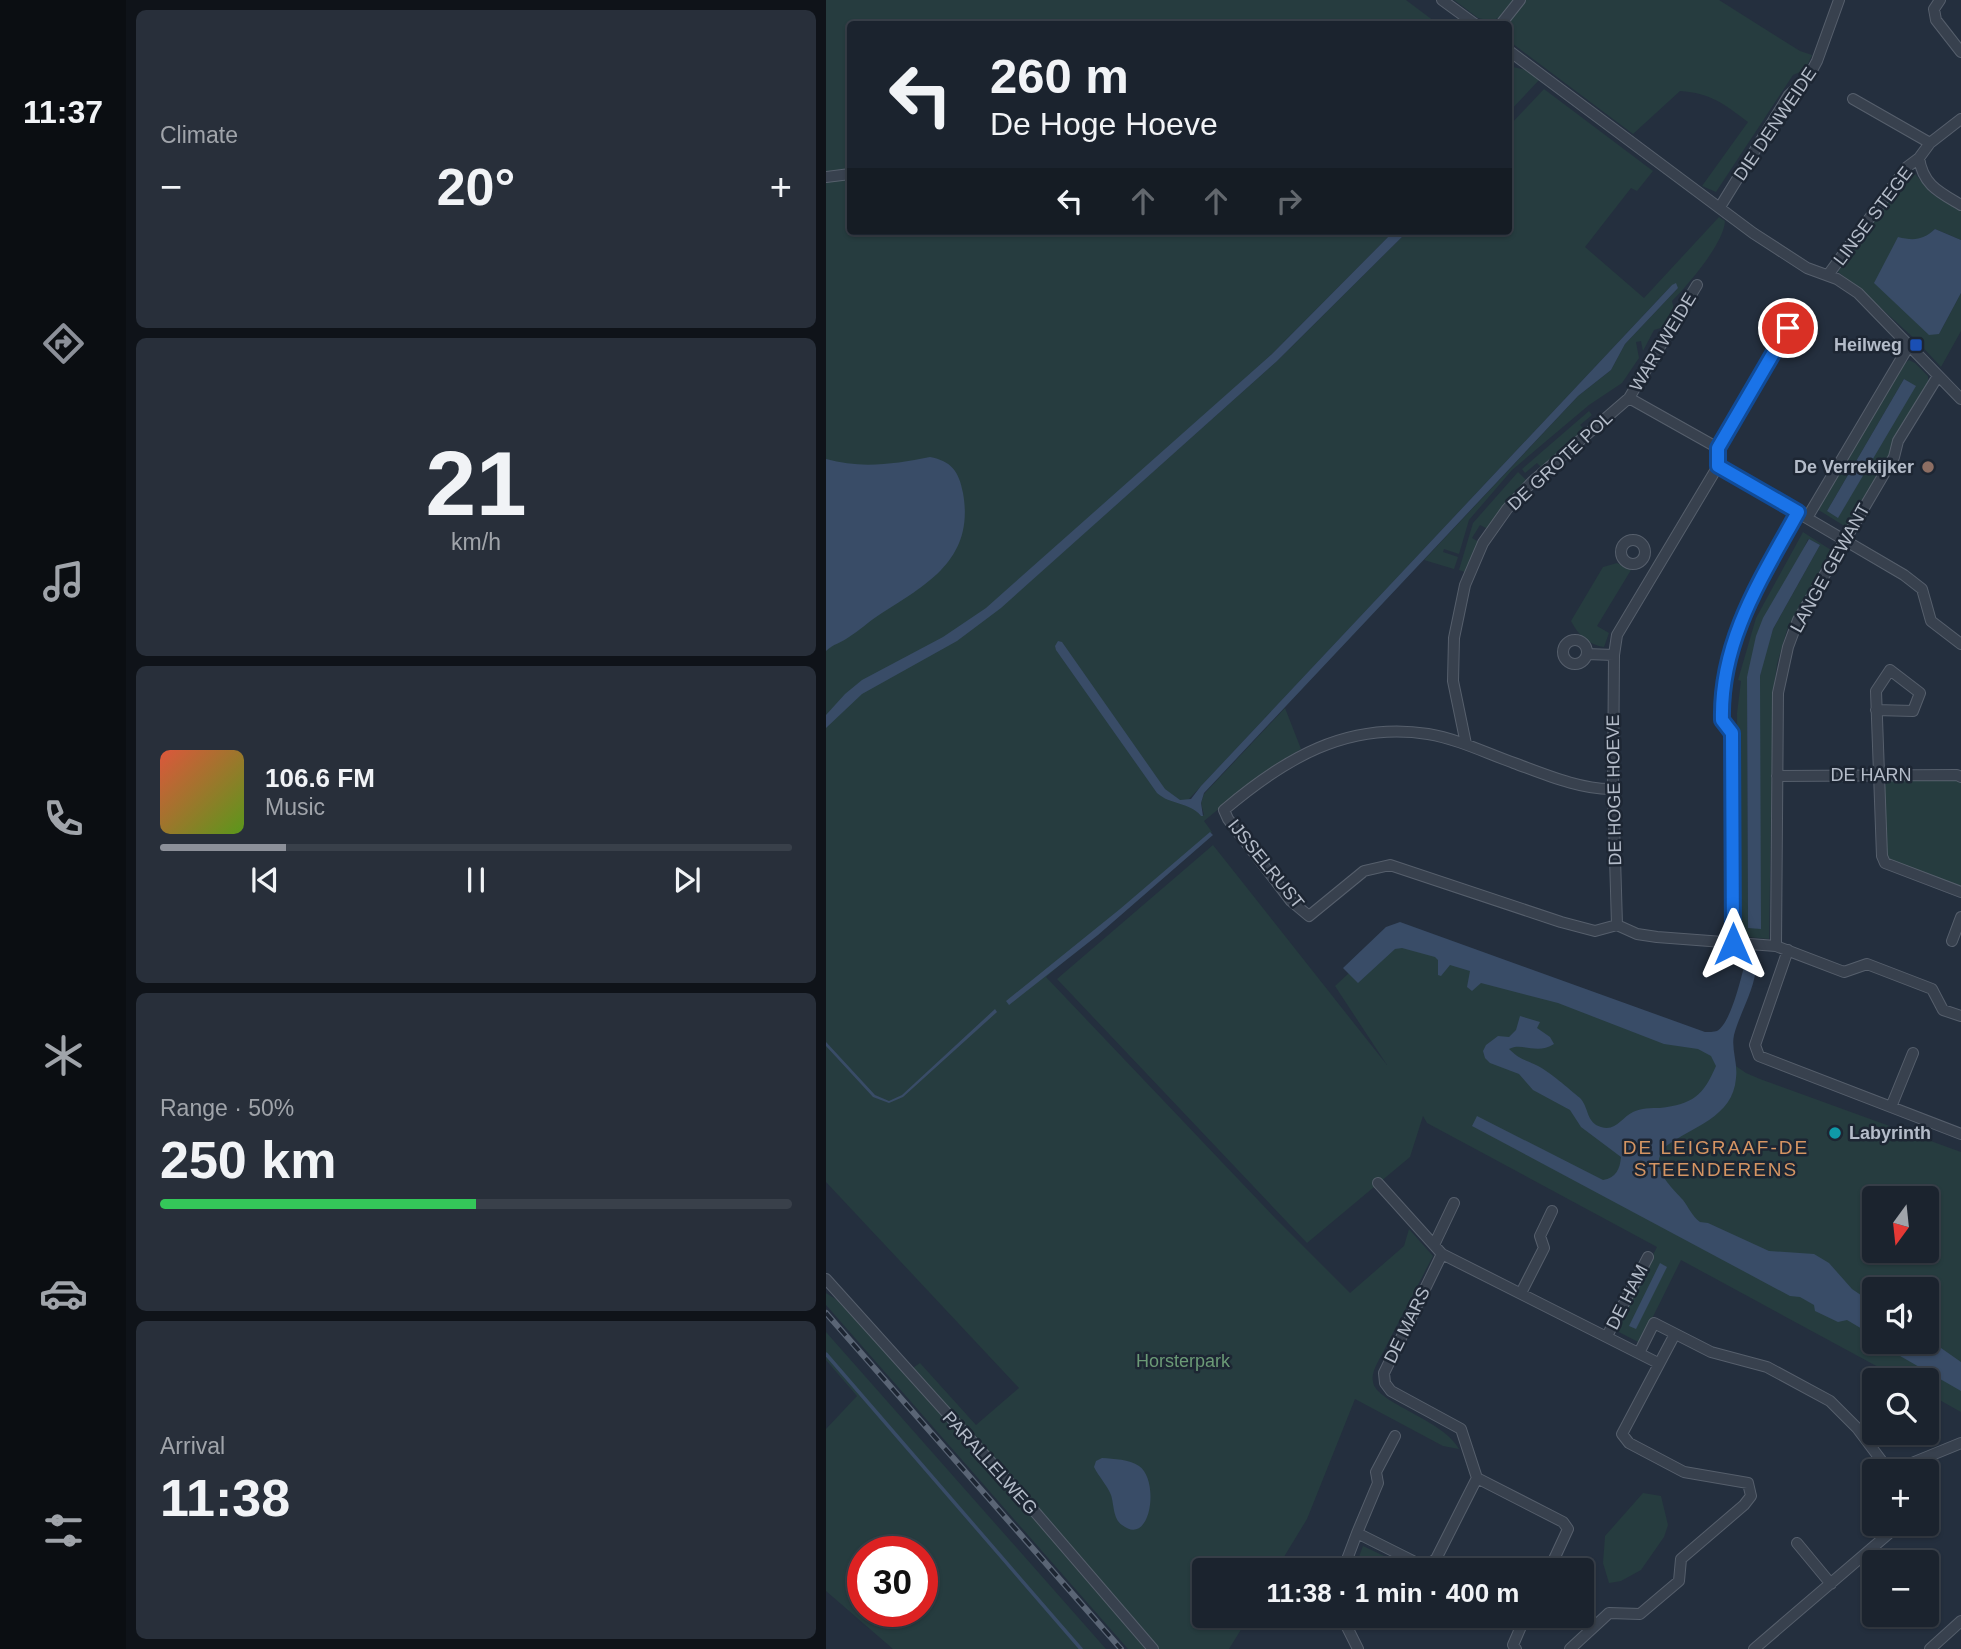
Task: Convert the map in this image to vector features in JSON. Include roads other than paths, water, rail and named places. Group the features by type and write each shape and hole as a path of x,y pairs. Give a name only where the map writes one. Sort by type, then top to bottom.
{"street":[{"path":"1443,0 1471,21"},
{"path":"1503,21 1520,0"},
{"name":"DIE DENWEIDE","path":"1720,206 1790,95 1809,76 1839,0"},
{"path":"1940,0 1934,9 1936,20 1961,52"},
{"path":"1512,53 1753,233 1807,268 1828,275 1858,293 1961,399"},
{"path":"1853,99 1930,143"},
{"name":"LINSE STEGE","path":"1828,275 1907,167 1919,158 1930,143 1961,119"},
{"path":"1919,158 1922,174 1937,191 1961,205"},
{"path":"826,177 847,174"},
{"name":"WARTWEIDE","path":"1629,398 1697,285"},
{"path":"1788,328 1718,448 1718,466 1904,575 1922,589 1931,621 1961,644"},
{"path":"1733,944 1732,733 1722,720 1724,679 1741,619 1802,515 1910,344"},
{"name":"LANGE GEWANT","path":"1938,376 1898,441 1894,457 1798,620 1787,647 1778,693 1777,776 1782,948 1755,1045 1759,1056 1961,1134"},
{"name":"DE GROTE POL","path":"1466,744 1453,681 1454,638 1465,585 1483,543 1507,509 1532,482 1629,398 1718,448"},
{"name":"DE HOGE HOEVE","path":"1617,925 1613,789 1614,655 1617,635 1718,466"},
{"path":"1644,558 1658,565"},
{"path":"1587,654 1614,655"},
{"path":"1876,710 1913,710 1920,693 1890,670 1876,691 1876,710 1878,775 1882,856 1885,863 1961,892"},
{"name":"IJSSELRUST","path":"1613,789 1602,790 1552,776 1466,744 1429,734 1395,731 1346,737 1307,751 1272,772 1224,810 1228,819 1291,901 1309,916 1364,871 1390,865 1595,931 1617,925"},
{"name":"DE HARN","path":"1777,776 1960,773"},
{"path":"1952,942 1961,917"},
{"path":"1617,925 1637,934 1782,948 1844,972 1867,964 1932,989 1943,1010 1961,1016"},
{"path":"1891,1107 1913,1053"},
{"path":"1378,1183 1442,1254 1658,1363"},
{"path":"1434,1245 1454,1203"},
{"path":"1521,1293 1544,1248 1540,1236 1552,1210"},
{"name":"DE MARS","path":"1442,1254 1384,1373 1385,1383 1391,1391 1461,1429 1477,1478"},
{"name":"DE HAM","path":"1607,1336 1648,1257"},
{"name":"PARALLELWEG","path":"826,1279 1017,1491 1153,1649"},
{"path":"1639,1353 1654,1323 1711,1352 1766,1367 1830,1401 1857,1428 1880,1459"},
{"path":"1570,1649 1609,1613 1640,1614 1679,1581 1681,1559 1751,1496 1748,1483 1685,1472 1629,1443 1622,1434 1675,1334"},
{"path":"1348,1558 1378,1483 1376,1472 1395,1436"},
{"path":"1922,1459 1961,1443"},
{"path":"1437,1558 1477,1478 1563,1522 1568,1529 1555,1558"},
{"path":"1357,1533 1403,1558"},
{"path":"1754,1649 1886,1536"},
{"path":"1797,1544 1831,1584"},
{"path":"1930,1649 1961,1621"},
{"path":"1341,1649 1356,1646 1347,1628"},
{"path":"1516,1649 1513,1645 1520,1628"}],"water":[{"path":"1935,229 1961,240 1961,293 1939,334 1929,335 1874,283 1898,237 1918,239"},
{"path":"1390,235 1404,235 1276,362 1001,608 957,641 862,694 826,728 826,715 845,694 862,680 943,637 986,608 1272,354"},
{"path":"1676,283 1678,288 1625,344 1611,370 1578,396 1204,793 1201,803 1203,816 1157,793 1056,650 1058,641 1062,642 1165,789 1180,800 1191,799"},
{"path":"1904,379 1916,386 1838,518 1827,511"},
{"path":"930,457 953,468 963,493 965,516 962,536 954,553 943,568 914,593 826,651 826,459 852,464 878,464"},
{"path":"1809,539 1820,545 1773,629 1760,676 1761,929 1748,928 1747,677 1763,618"},
{"path":"1210,832 1213,835 1098,935 1009,1005 1006,1001"},
{"path":"1400,922 1705,1032 1717,1031 1722,1026 1735,1000 1745,963 1756,962 1751,990 1734,1035 1736,1078 1733,1092 1727,1103 1710,1120 1665,1147 1660,1154 1660,1169 1667,1182 1700,1222 1708,1223 1769,1251 1814,1254 1829,1263 1852,1289 1862,1296 1862,1329 1847,1320 1838,1322 1815,1311 1814,1305 1800,1297 1790,1296 1472,1126 1477,1116 1603,1180 1614,1175 1618,1169 1621,1157 1581,1127 1570,1110 1533,1090 1519,1074 1490,1063 1485,1058 1483,1051 1486,1045 1498,1036 1509,1037 1516,1030 1520,1016 1540,1022 1537,1028 1550,1037 1554,1044 1536,1049 1509,1049 1547,1071 1580,1098 1590,1118 1601,1127 1615,1126 1629,1114 1639,1110 1681,1104 1696,1097 1716,1066 1711,1056 1698,1049 1664,1044 1558,1003 1481,983 1472,991 1467,987 1470,971 1450,965 1441,976 1438,975 1438,960 1435,957 1402,948 1395,949 1358,983 1343,968 1386,927"},
{"path":"995,1009 997,1012 903,1097 889,1103 873,1097 826,1046 826,1042 875,1095 889,1101 902,1095"},
{"path":"1660,1263 1667,1267 1636,1329 1629,1326"},
{"path":"1939,1344 1961,1362 1961,1391 1939,1378 1939,1368 1921,1368 1897,1354 1939,1354"},
{"path":"1102,1458 1131,1462 1145,1473 1149,1484 1149,1509 1146,1520 1140,1527 1132,1530 1117,1519 1111,1495 1094,1467 1096,1461"}],"waterway":[{"path":"826,1354 1081,1649"}],"railway":[{"path":"826,1313 1121,1649"}],"place":[{"name":"Heilweg","path":"1916,345"},
{"name":"De Verrekijker","path":"1928,467"},
{"name":"Labyrinth","path":"1835,1133"}],"district":[{"name":"DE LEIGRAAF-DE STEENDERENS","path":"1716,1158"}],"park label":[{"name":"Horsterpark","path":"1183,1361"}]}
